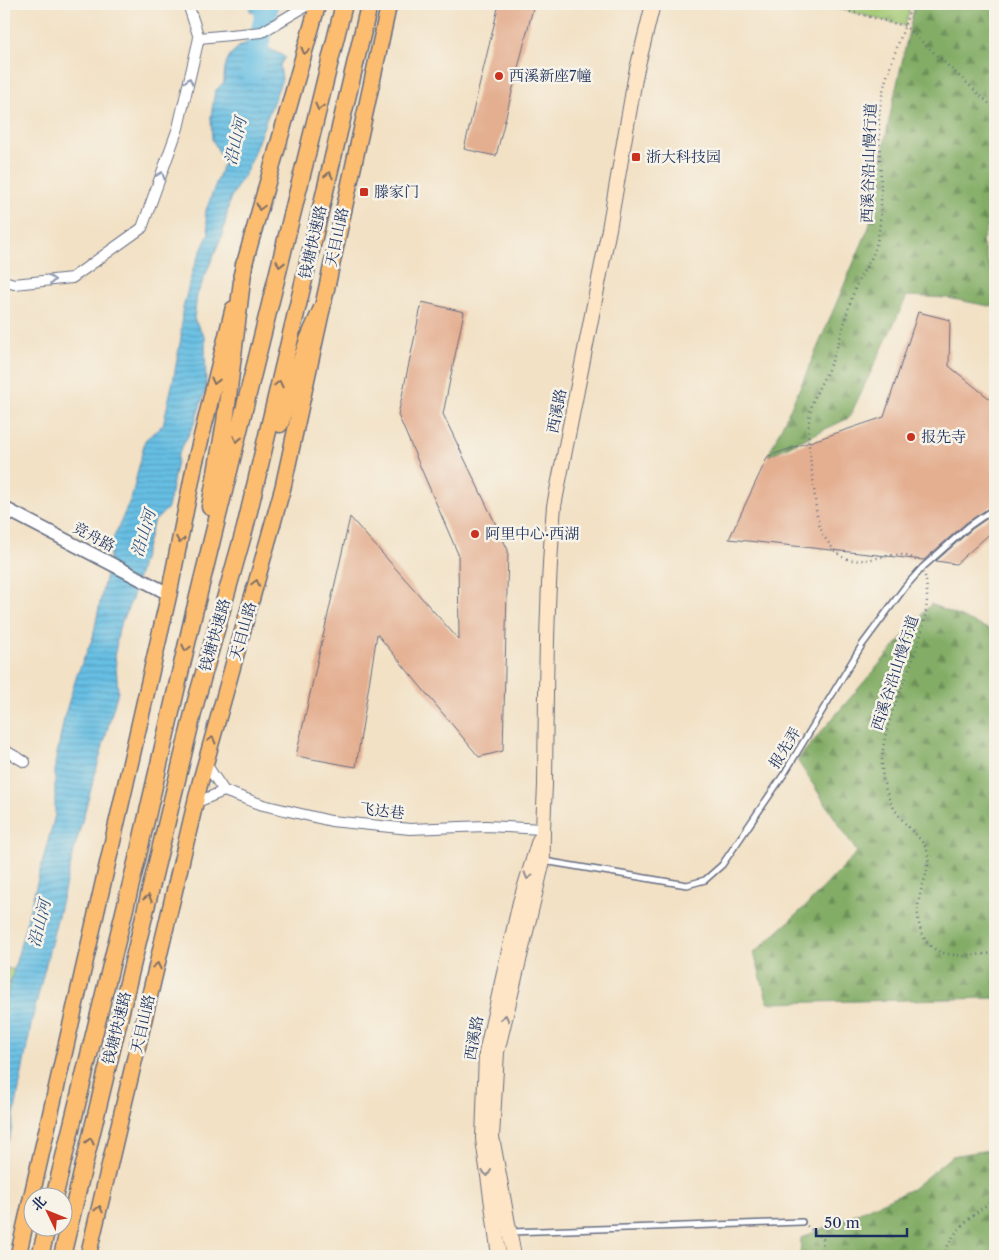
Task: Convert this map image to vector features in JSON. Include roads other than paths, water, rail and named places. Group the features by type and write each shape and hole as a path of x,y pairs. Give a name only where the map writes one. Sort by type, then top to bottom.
{"highway":[{"name":"钱塘快速路","path":"56,1188 138,855 193,617 343,8"},
{"name":"钱塘快速路","path":"62,1256 196,701 245,528 367,14"},
{"path":"193,617 224,422 244,264"},
{"path":"245,528 308,340 322,308"},
{"path":"40,1256 44,1238"}],"main road":[{"path":"18,1256 169,594 195,463 244,264 318,4"},
{"name":"天目山路","path":"88,1256 195,803 282,487 389,4"},
{"name":"西溪路","path":"514,1256 492,1137 497,1052 543,861 544,723 550,552 554,506 636,73 653,4"},
{"name":"西溪路","path":"499,1256 482,1139 486,1053 520,902 542,829"}],"street":[{"path":"4,281 14,284 72,278 142,228 178,128 199,38 188,4"},
{"path":"199,38 262,32 306,6 318,4"},
{"name":"竞舟路","path":"4,508 169,594"},
{"path":"4,750 25,762"},
{"path":"195,803 224,791 206,764"},
{"name":"飞达巷","path":"224,791 263,805 331,821 410,829 486,826 542,829"}],"lane":[{"name":"报先弄","path":"543,861 687,885 705,880 722,865 784,774 862,645 905,587 923,567 970,526 995,508"},
{"path":"509,1232 802,1222"}],"water":[{"path":"250,4 270,4 255,13 250,11"},
{"path":"246,43 259,43 285,57 280,65 282,79 247,170 230,199 223,233 197,295 194,319 205,338 206,388 195,422 178,455 168,508 153,523 132,599 119,628 115,653 118,691 75,847 32,1020 10,1137 4,1148 4,1007 55,815 55,764 65,714 77,675 93,637 113,539 132,496 145,440 163,425 181,338 182,312 193,269 209,233 205,213 224,162 212,139 211,117 215,91 224,82 228,58 235,50"}],"waterway":[{"name":"沿山河","path":"252,72 268,4"}],"place":[{"name":"西溪新座7幢","path":"499,76"},
{"name":"浙大科技园","path":"636,157"},
{"name":"滕家门","path":"364,192"},
{"name":"报先寺","path":"911,437"},
{"name":"阿里中心·西湖","path":"475,534"}]}
